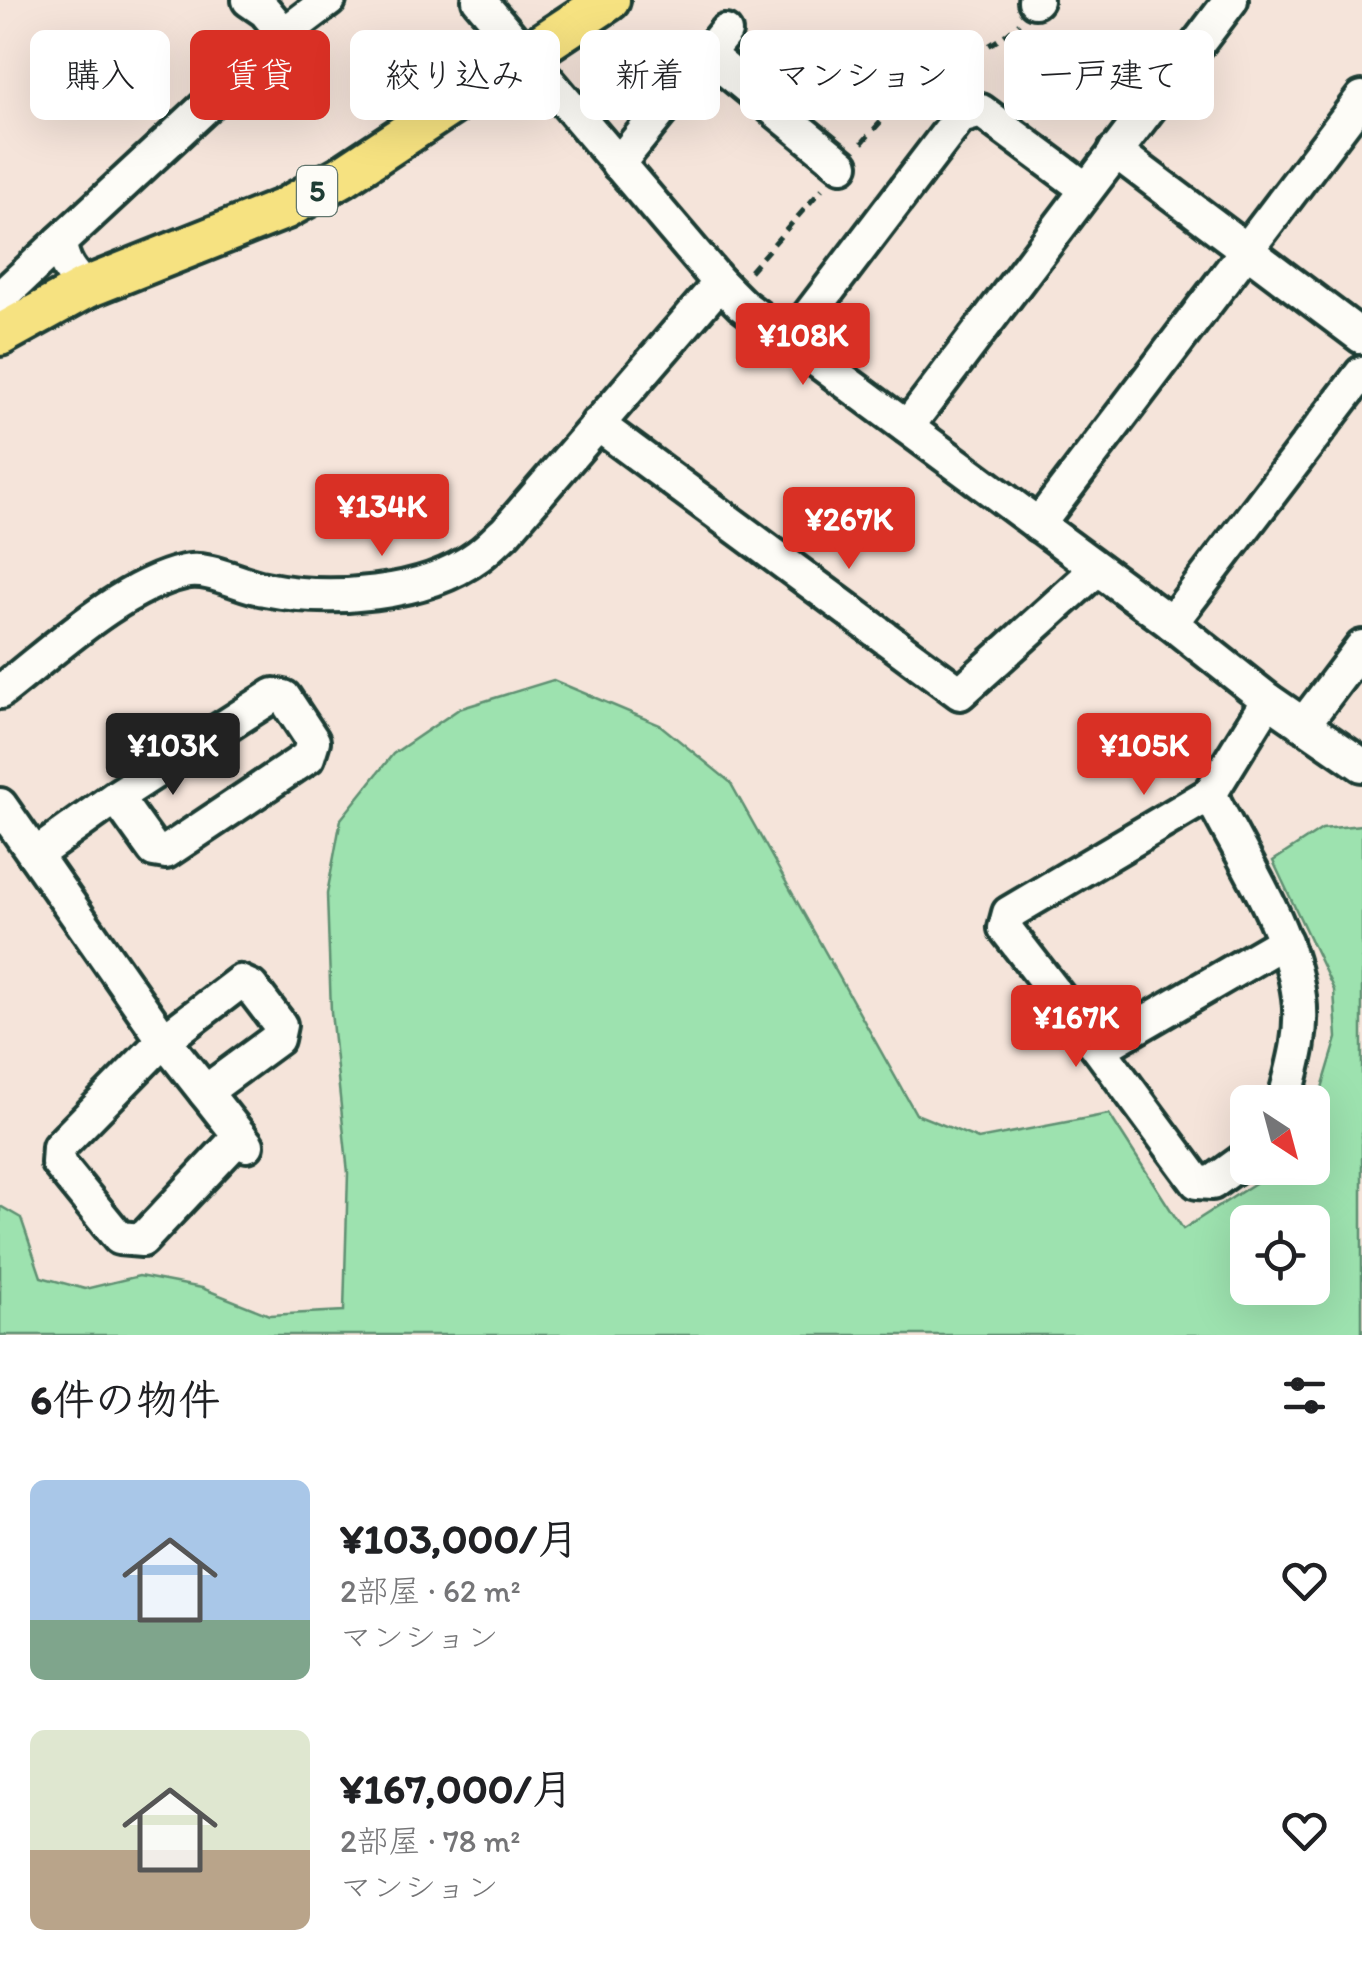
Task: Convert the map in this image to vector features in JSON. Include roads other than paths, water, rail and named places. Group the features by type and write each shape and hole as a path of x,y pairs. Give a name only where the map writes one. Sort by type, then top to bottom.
{"main road":[{"name":"5","path":"560,32 608,0"},
{"name":"5","path":"0,335 85,288 284,209 343,176 427,120"}],"street":[{"path":"249,0 281,30"},
{"path":"289,30 329,0"},
{"path":"479,0 506,30"},
{"path":"906,427 1230,0"},
{"path":"618,164 716,43 842,165"},
{"path":"560,94 724,288 1268,700 1362,764"},
{"path":"1038,526 1362,98"},
{"path":"790,339 960,117 981,111 1086,189"},
{"path":"0,298 191,120"},
{"path":"1115,151 1362,337"},
{"path":"60,242 68,270 85,288"},
{"path":"0,692 111,607 187,571 221,575 262,589 315,596 377,592 435,578 476,558 506,531 724,288"},
{"path":"1171,624 1362,374"},
{"path":"598,424 960,693 1096,569"},
{"path":"1303,725 1362,647"},
{"path":"35,855 116,797 274,695 284,697 313,741 308,757 166,852 154,850 116,797"},
{"path":"1230,1170 1212,1182 1197,1182 1005,928 1009,913 1210,794 1268,700"},
{"path":"1210,794 1284,941 1300,998 1298,1046 1288,1085"},
{"path":"0,805 164,1040 244,1141 142,1240 119,1238 58,1162 59,1147 164,1040 240,982 251,987 280,1025 277,1039 206,1092"},
{"path":"1099,1049 1284,941"}]}
